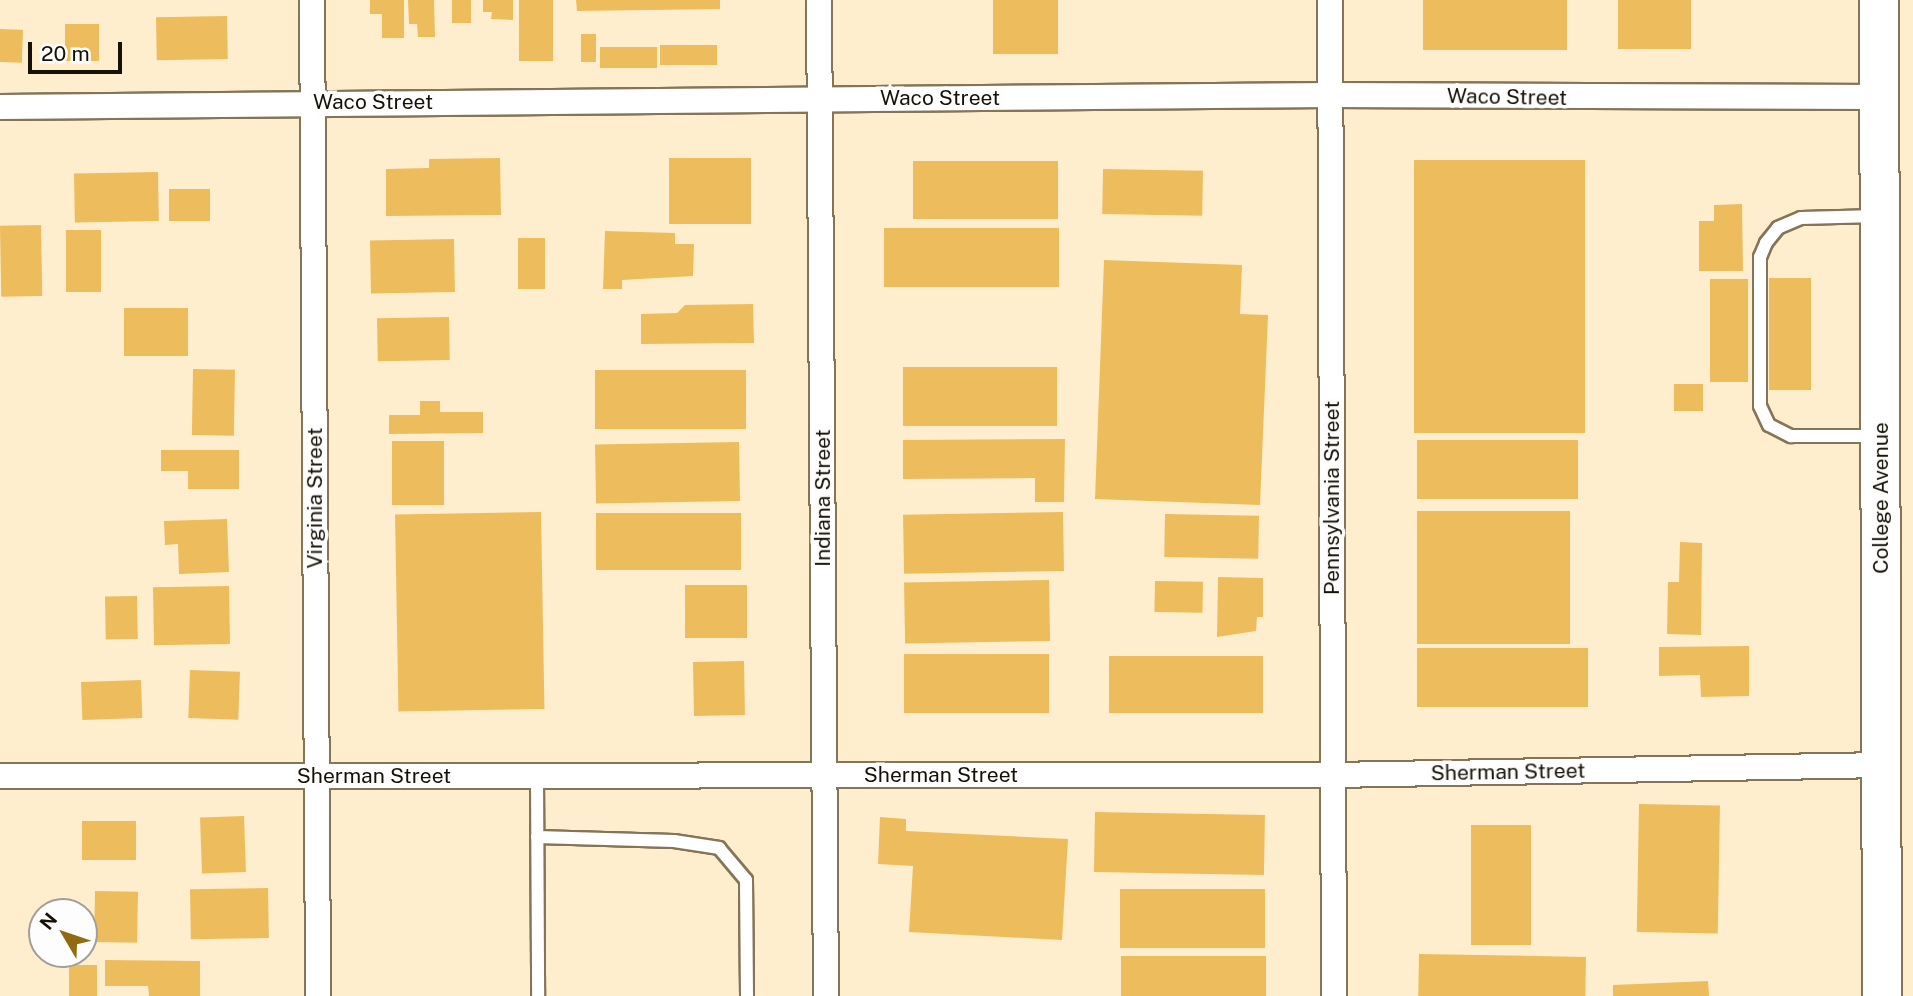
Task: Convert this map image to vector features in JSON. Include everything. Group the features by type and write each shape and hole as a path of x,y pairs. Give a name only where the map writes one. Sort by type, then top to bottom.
{"main road":[{"name":"College Avenue","path":"1879,0 1882,996"}],"street":[{"name":"Virginia Street","path":"312,0 318,996"},
{"name":"Indiana Street","path":"819,0 827,996"},
{"name":"Pennsylvania Street","path":"1330,0 1334,996"},
{"name":"Waco Street","path":"0,107 313,102 1330,95 1880,97"},
{"name":"Sherman Street","path":"0,776 1333,775 1883,765"}],"lane":[{"path":"1880,216 1801,218 1778,228 1766,243 1760,257 1760,406 1769,425 1791,436 1881,436"},
{"path":"537,776 538,996"},
{"path":"537,837 674,841 719,848 746,880 747,996"}],"building":[{"path":"370,0 404,0 404,38 382,38 382,14 370,14"},
{"path":"408,0 434,0 435,37 418,37 417,24 409,24"},
{"path":"452,0 471,0 471,23 452,23"},
{"path":"483,0 513,0 513,20 491,19 492,12 483,12"},
{"path":"519,0 553,0 553,61 519,61"},
{"path":"576,0 720,0 720,9 577,11"},
{"path":"993,0 1058,0 1058,54 993,54"},
{"path":"1423,0 1567,0 1567,50 1423,50"},
{"path":"1618,0 1691,0 1691,49 1618,49"},
{"path":"227,16 228,59 157,60 156,17"},
{"path":"65,24 99,24 99,61 65,61"},
{"path":"0,29 23,30 22,63 0,62"},
{"path":"581,34 596,34 596,62 581,62"},
{"path":"660,45 717,45 717,65 660,65"},
{"path":"600,47 657,47 657,68 600,68"},
{"path":"500,158 501,215 386,216 386,169 429,168 429,159"},
{"path":"669,158 751,158 751,224 669,224"},
{"path":"1414,160 1585,160 1585,433 1414,433"},
{"path":"913,161 1058,161 1058,219 913,219"},
{"path":"1103,169 1203,171 1202,216 1102,214"},
{"path":"158,172 159,221 75,222 74,173"},
{"path":"169,189 210,189 210,221 169,221"},
{"path":"1742,204 1743,271 1699,271 1699,221 1714,221 1714,205"},
{"path":"41,225 42,296 1,297 0,226"},
{"path":"884,228 1059,228 1059,287 884,287"},
{"path":"66,230 101,230 101,292 66,292"},
{"path":"605,231 675,233 675,244 694,244 693,276 622,280 622,289 603,289"},
{"path":"518,238 545,238 545,289 518,289"},
{"path":"454,239 455,292 371,293 370,240"},
{"path":"1104,260 1242,265 1240,314 1268,315 1260,505 1095,499"},
{"path":"1769,278 1811,278 1811,390 1769,390"},
{"path":"1710,279 1748,279 1748,382 1710,382"},
{"path":"753,304 754,343 641,344 641,314 677,313 685,305"},
{"path":"124,308 188,308 188,356 124,356"},
{"path":"449,317 450,360 378,361 377,318"},
{"path":"903,367 1057,367 1057,426 903,426"},
{"path":"193,369 235,370 234,436 192,435"},
{"path":"595,370 746,370 746,429 595,429"},
{"path":"1674,384 1703,384 1703,411 1674,411"},
{"path":"420,401 440,401 440,412 483,412 483,433 389,434 389,415 420,415"},
{"path":"1065,439 1064,502 1035,502 1035,478 903,479 903,440"},
{"path":"1417,440 1578,440 1578,499 1417,499"},
{"path":"392,441 444,441 444,505 392,505"},
{"path":"739,442 740,501 596,504 595,445"},
{"path":"161,450 239,450 239,489 188,489 188,471 161,471"},
{"path":"1417,511 1570,511 1570,644 1417,644"},
{"path":"541,512 544,709 398,712 395,515"},
{"path":"1063,512 1064,571 904,574 903,515"},
{"path":"596,513 741,513 741,570 596,570"},
{"path":"1165,514 1259,516 1258,559 1164,557"},
{"path":"227,519 229,572 179,574 178,544 165,545 164,521"},
{"path":"1680,542 1702,543 1701,635 1667,634 1668,582 1679,582"},
{"path":"1218,577 1263,578 1263,617 1257,617 1256,631 1217,637"},
{"path":"1049,580 1050,641 905,644 904,583"},
{"path":"1155,581 1203,582 1202,613 1154,612"},
{"path":"685,585 747,585 747,638 685,638"},
{"path":"229,586 230,644 154,645 153,587"},
{"path":"137,596 138,639 106,640 105,597"},
{"path":"1749,646 1749,696 1701,697 1700,675 1659,676 1659,647"},
{"path":"1417,648 1588,648 1588,707 1417,707"},
{"path":"904,654 1049,654 1049,713 904,713"},
{"path":"1109,656 1263,656 1263,713 1109,713"},
{"path":"744,661 745,715 694,716 693,662"},
{"path":"190,670 240,672 238,720 188,718"},
{"path":"141,680 142,718 82,720 81,682"},
{"path":"1639,804 1720,805 1718,933 1637,932"},
{"path":"1095,812 1265,815 1264,875 1094,872"},
{"path":"244,816 246,872 202,874 200,818"},
{"path":"880,817 906,819 906,831 1068,839 1062,940 909,932 913,866 878,864"},
{"path":"82,821 136,821 136,860 82,860"},
{"path":"1471,825 1531,825 1531,945 1471,945"},
{"path":"268,888 269,938 191,939 190,889"},
{"path":"1120,889 1265,889 1265,948 1120,948"},
{"path":"95,891 138,892 137,943 98,942 98,898 95,898"},
{"path":"1419,954 1586,957 1585,996 1418,996"},
{"path":"1121,956 1266,956 1266,996 1121,996"},
{"path":"105,960 200,961 200,996 149,996 148,986 105,986"},
{"path":"69,968 97,968 97,996 69,996"},
{"path":"1708,981 1709,996 1613,996 1613,985"}]}
